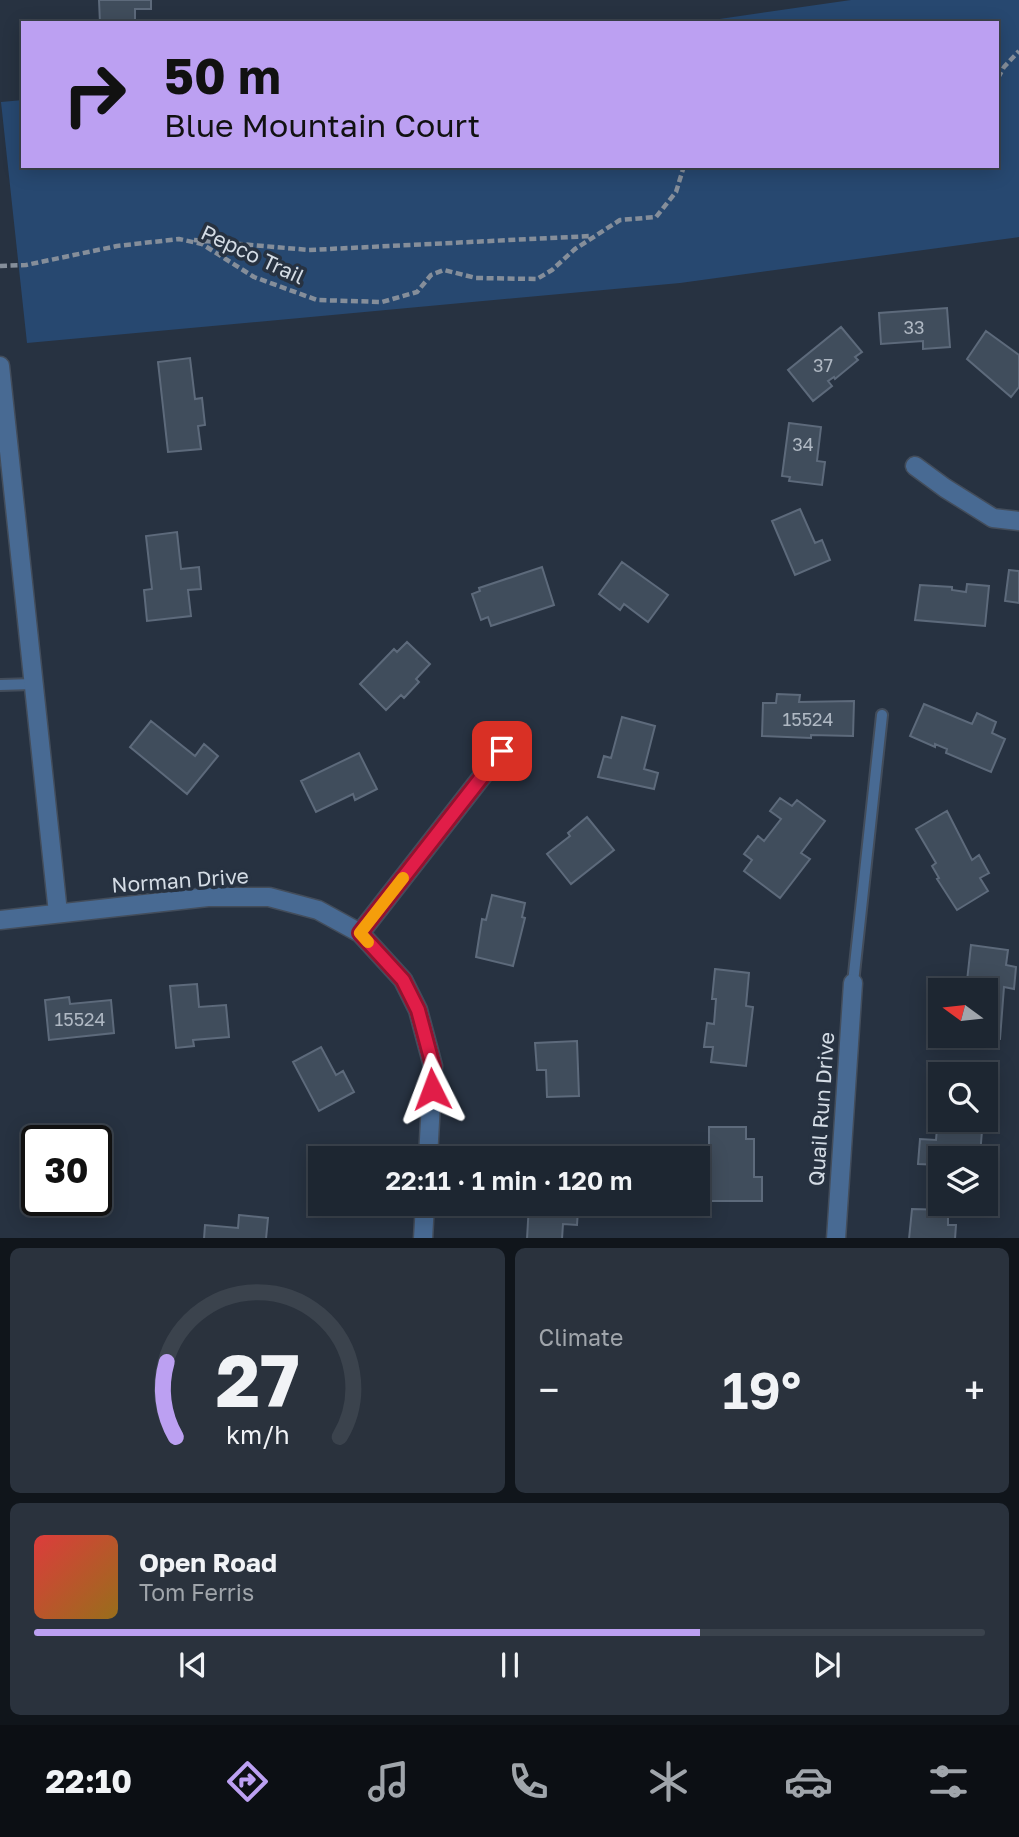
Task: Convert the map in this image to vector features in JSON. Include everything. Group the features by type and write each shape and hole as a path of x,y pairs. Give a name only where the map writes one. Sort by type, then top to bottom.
{"street":[{"path":"0,366 58,913"},
{"path":"915,466 993,518 1019,521"},
{"path":"360,933 502,751"},
{"name":"Norman Drive","path":"0,920 208,897 269,897 318,910 360,933 403,980 418,1010 433,1066 429,1146"},
{"name":"Quail Run Drive","path":"836,1238 853,983"},
{"path":"423,1238 424,1216"}],"lane":[{"path":"0,685 33,684"},
{"path":"853,983 882,715"}],"path":[{"path":"999,76 1019,51"},
{"name":"Pepco Trail","path":"0,266 26,265 117,246 179,239 202,244 254,277 317,300 382,302 416,292 431,275 444,270 476,278 537,279 552,271 575,248 620,220 656,217 676,192 683,168"},
{"path":"179,239 309,250 593,236"}],"shaded area":[{"path":"851,0 1019,0 1019,237 680,283 27,343 1,102 21,100 21,168 999,168 999,21 706,21"}],"building":[{"path":"99,0 151,0 151,9 135,9 135,21 100,21"},
{"path":"947,308 950,347 923,349 923,341 881,344 879,313"},
{"path":"841,327 862,352 855,357 858,360 835,379 834,377 828,381 832,386 813,401 788,370"},
{"path":"986,331 1019,355 1019,387 1011,397 967,359"},
{"path":"190,358 195,399 202,398 205,425 198,426 201,449 168,452 158,362"},
{"path":"789,423 821,427 817,461 825,462 822,485 789,481 790,477 782,476"},
{"path":"800,509 815,543 822,540 830,560 795,575 772,521"},
{"path":"177,532 181,569 199,567 201,589 188,590 191,616 147,621 144,590 152,589 146,536"},
{"path":"622,562 668,595 648,622 624,604 620,610 599,594"},
{"path":"542,567 554,605 491,626 488,617 481,620 472,594 480,591 479,588"},
{"path":"1009,570 1019,571 1019,603 1005,601"},
{"path":"967,584 989,586 985,626 915,620 920,585 952,587 952,590 966,592"},
{"path":"407,642 430,664 416,679 419,682 404,698 401,695 386,710 360,684 394,649 397,652"},
{"path":"777,694 800,695 799,702 854,701 853,736 762,736 763,703 776,703"},
{"path":"924,704 972,724 977,713 996,722 992,733 1005,739 991,772 946,753 947,749 910,736"},
{"path":"622,717 655,726 644,769 658,773 654,789 598,777 604,756 611,758"},
{"path":"151,721 195,756 204,744 218,756 187,794 130,747"},
{"path":"359,753 377,789 355,800 353,794 316,812 301,781"},
{"path":"780,798 792,806 797,800 825,821 801,853 810,859 780,898 744,871 752,860 744,854 758,836 764,841 781,819 770,811"},
{"path":"947,811 972,860 979,855 989,873 980,878 988,891 957,910 937,879 939,878 932,866 936,863 916,829"},
{"path":"587,817 614,850 571,884 547,854 570,836 568,833"},
{"path":"492,895 525,903 522,917 525,918 513,966 476,957 482,919 486,920"},
{"path":"971,945 1008,950 1006,965 1016,967 1014,989 1004,987 1000,1039 998,978 967,978"},
{"path":"715,969 749,973 746,1006 753,1007 746,1066 711,1062 713,1047 704,1047 707,1023 714,1024 716,999 712,999"},
{"path":"197,984 199,1007 226,1005 229,1037 193,1040 194,1046 176,1048 170,986"},
{"path":"69,997 70,1004 111,1000 114,1033 49,1040 45,1000"},
{"path":"577,1041 579,1096 547,1097 546,1070 537,1070 535,1043"},
{"path":"321,1047 336,1075 343,1071 354,1092 319,1111 293,1062"},
{"path":"709,1127 746,1127 746,1139 754,1139 754,1177 762,1177 762,1201 710,1201"},
{"path":"937,1132 982,1132 981,1146 928,1146 928,1164 918,1164 920,1139 936,1140"},
{"path":"912,1209 928,1209 928,1216 948,1216 948,1225 956,1225 955,1238 909,1238"},
{"path":"239,1215 268,1218 266,1238 204,1238 205,1225 238,1228"},
{"path":"528,1216 578,1216 577,1225 563,1224 562,1238 527,1238"}],"slow traffic":[{"path":"368,942 360,933 403,878"}],"route":[{"path":"432,1089 433,1066 418,1010 403,980 360,933 502,751"}]}
